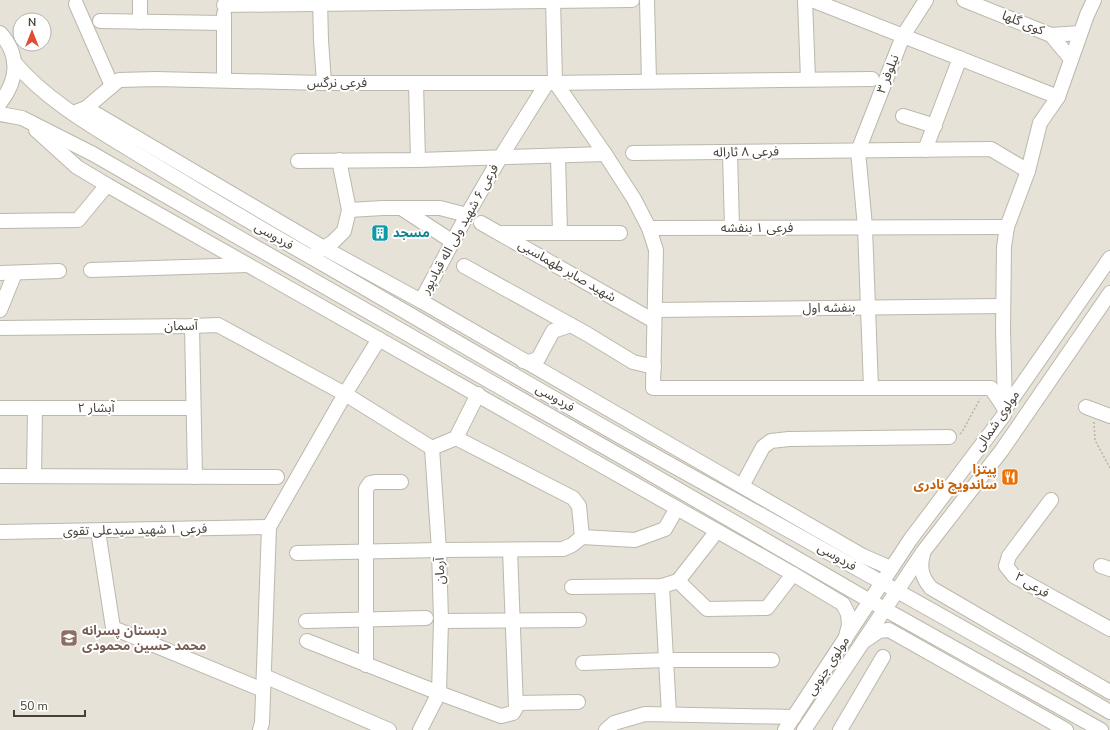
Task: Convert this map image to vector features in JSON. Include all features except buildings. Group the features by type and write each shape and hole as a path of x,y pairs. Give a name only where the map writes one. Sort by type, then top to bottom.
{"street":[{"path":"140,0 140,22"},
{"path":"224,80 224,2 632,0"},
{"path":"647,0 649,81"},
{"path":"805,0 808,79"},
{"path":"812,0 1058,97"},
{"name":"نیلوفر ۳","path":"858,151 903,36 926,0"},
{"name":"کوی گلها","path":"964,0 1051,35 1071,59"},
{"path":"1005,412 1003,306 1004,247 1007,227 1028,171 1040,123 1058,97 1080,33 1094,0"},
{"path":"553,1 551,82 605,154 634,199 649,228 656,250 654,388 991,388 1005,412 1020,426"},
{"path":"320,2 324,83"},
{"path":"76,4 116,83 80,111 421,301 863,556 886,566"},
{"path":"100,21 224,22"},
{"path":"0,33 11,50 14,62 14,78 8,92 0,103"},
{"path":"1051,35 1080,33"},
{"path":"925,150 960,58"},
{"name":"فردوسی","path":"14,62 28,78 44,92 80,111 105,134 222,206 639,446 817,545 1110,712"},
{"name":"فرعی نرگس","path":"116,83 156,79 324,83 416,83 872,79"},
{"name":"فرعی ۶ شهید ولی اله قبادپور","path":"421,301 467,214 500,158 551,82"},
{"path":"416,83 418,160"},
{"name":"فردوسی","path":"0,114 22,118 93,154 870,601 885,608 1101,730"},
{"path":"903,116 935,126"},
{"path":"22,118 77,167 107,185 478,394 843,604 848,614 849,625 846,640"},
{"name":"فرعی ۸ ثاراله","path":"633,153 991,149 1028,171"},
{"path":"858,151 865,227 871,388"},
{"path":"730,152 732,228"},
{"path":"298,161 418,160 605,154"},
{"path":"558,156 560,233"},
{"path":"310,257 333,242 344,231 349,210 339,160"},
{"path":"0,221 78,220 107,185"},
{"path":"401,208 453,242"},
{"path":"349,210 440,208 467,214"},
{"name":"شهید صابر طهماسبی","path":"481,223 654,315"},
{"name":"فرعی ۱ بنفشه","path":"649,228 1007,227"},
{"path":"500,233 620,233"},
{"name":"مولوی شمالی","path":"882,582 900,558 910,540 987,438 1110,258"},
{"path":"91,270 248,265"},
{"path":"464,266 571,325 633,362 654,367"},
{"path":"0,273 59,271"},
{"path":"0,310 15,273"},
{"name":"مولوی شمالی","path":"897,591 923,552 1020,426 1110,293"},
{"name":"بنفشه اول","path":"654,315 869,308 1003,306"},
{"name":"آسمان","path":"0,328 218,325 345,394 432,448"},
{"path":"523,361 529,362 538,359 553,331 571,325"},
{"path":"192,326 194,477"},
{"path":"456,341 465,327"},
{"path":"260,730 262,723 264,683 269,527 345,394 379,339"},
{"path":"432,448 456,438 478,394"},
{"name":"آبشار ۲","path":"0,408 193,408"},
{"path":"34,476 35,408"},
{"path":"1091,409 1110,416"},
{"path":"742,486 763,447 771,442 789,439 949,437"},
{"path":"456,438 574,498 579,506 582,537"},
{"path":"987,438 1002,450"},
{"name":"آرمان","path":"432,448 439,550 441,622 439,693"},
{"path":"0,476 277,477"},
{"path":"366,665 366,489 370,483 401,482"},
{"name":"فرعی ۲","path":"1051,500 1009,556 1006,566 1014,576 1110,629"},
{"path":"297,553 563,549 572,546 582,537 635,540 665,529 677,508"},
{"name":"فرعی ۱ شهید سیدعلی تقوی","path":"0,532 269,527"},
{"path":"98,531 113,628 389,730"},
{"path":"572,587 662,586 678,582 717,531"},
{"path":"808,565 819,559 820,551 817,545"},
{"path":"307,641 501,716 513,714 516,708 516,703 510,550"},
{"path":"923,552 921,570 925,580 931,588 1110,692"},
{"path":"857,568 874,569 886,566 900,558"},
{"path":"678,582 707,609 767,608 793,574"},
{"name":"مولوی جنوبی","path":"785,730 846,640 882,582"},
{"path":"662,586 669,714"},
{"name":"مولوی جنوبی","path":"804,730 897,591"},
{"path":"306,621 426,618"},
{"path":"441,622 579,620"},
{"path":"864,641 879,631 889,630 1066,730"},
{"path":"840,730 883,657"},
{"path":"583,663 666,660 772,660"},
{"path":"1014,681 1020,682 1025,680 1029,675 1027,664"},
{"path":"1039,694 1036,689 1040,679 1046,677 1051,678"},
{"path":"420,730 439,693"},
{"path":"516,703 578,702"},
{"path":"606,730 614,723 645,714 794,717"}],"path":[{"path":"949,437 956,437 962,432 984,388"},
{"path":"1091,409 1095,440 1110,468"}],"shaded area":[{"path":"0,0 1110,0 1110,730 0,730"}],"place":[{"name":"مسجد","path":"380,233"},
{"name":"پیتزا ساندویچ نادری","path":"1010,477"},
{"name":"دبستان پسرانه محمد حسین محمودی","path":"69,638"}]}
